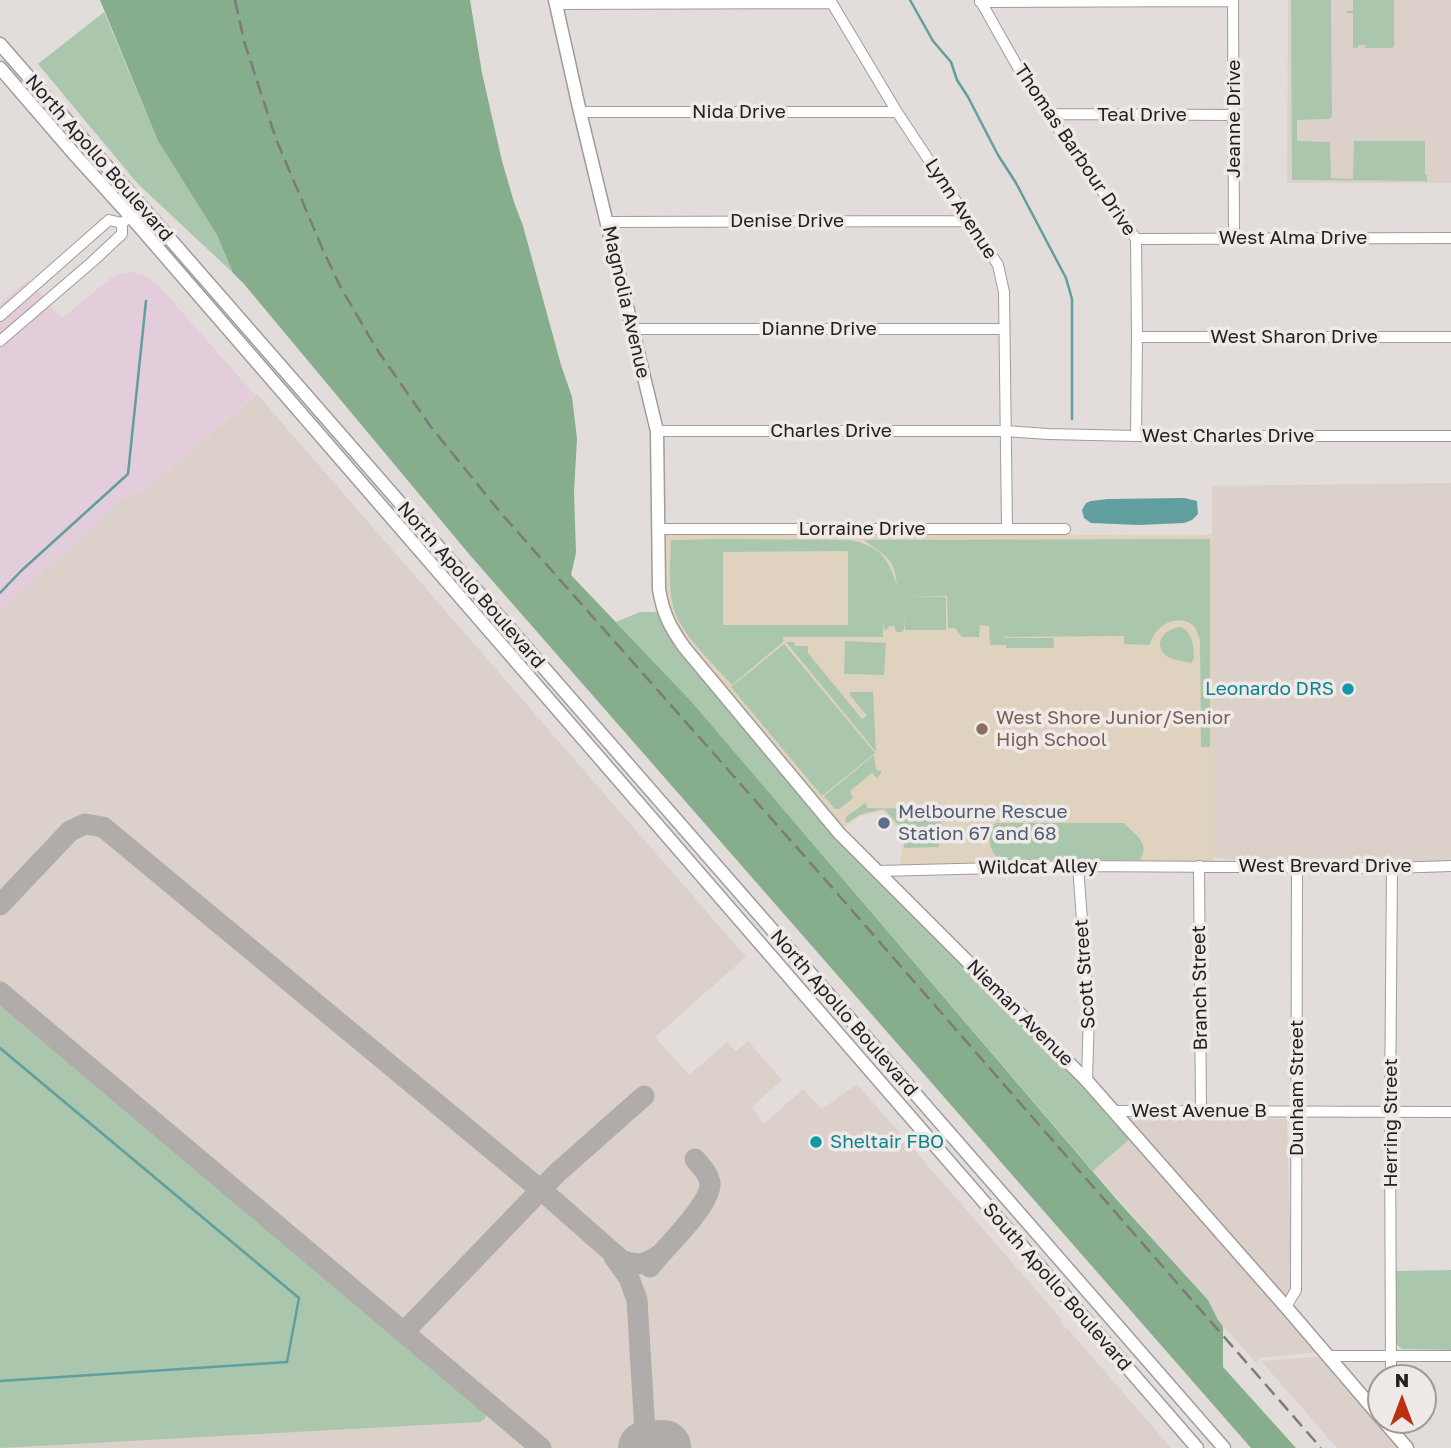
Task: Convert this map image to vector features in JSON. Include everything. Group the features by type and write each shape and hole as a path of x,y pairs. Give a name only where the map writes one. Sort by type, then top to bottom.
{"street":[{"path":"980,1 1233,1"},
{"name":"Thomas Barbour Drive","path":"980,1 1029,87 1136,239 1136,436"},
{"name":"Jeanne Drive","path":"1233,1 1234,239"},
{"path":"556,2 831,2"},
{"name":"Magnolia Avenue","path":"556,2 657,431 659,589 662,608"},
{"name":"Lynn Avenue","path":"831,2 897,112 998,265 1003,292 1007,528"},
{"name":"North Apollo Boulevard","path":"0,44 943,1127"},
{"name":"North Apollo Boulevard","path":"0,68 127,220 918,1125"},
{"name":"Nida Drive","path":"580,112 897,112"},
{"name":"Teal Drive","path":"1049,114 1234,115"},
{"path":"0,341 122,233 127,220 142,208"},
{"path":"0,316 109,220 127,220"},
{"name":"Denise Drive","path":"607,222 967,220"},
{"name":"West Alma Drive","path":"1136,239 1451,238"},
{"path":"37,283 50,297"},
{"name":"Dianne Drive","path":"633,329 1004,329"},
{"name":"West Sharon Drive","path":"1137,337 1451,337"},
{"name":"Charles Drive","path":"657,431 1005,431"},
{"name":"West Charles Drive","path":"1005,431 1136,436 1451,436"},
{"name":"Lorraine Drive","path":"659,530 1065,529"},
{"name":"Nieman Avenue","path":"662,608 670,628 684,647 839,833 1087,1081 1367,1400"},
{"name":"Scott Street","path":"1078,866 1090,1032 1087,1081"},
{"name":"Wildcat Alley","path":"878,871 1199,866"},
{"name":"West Brevard Drive","path":"1199,866 1451,866"},
{"name":"Branch Street","path":"1199,866 1201,1111"},
{"name":"Dunham Street","path":"1286,1307 1296,1290 1297,867"},
{"name":"Herring Street","path":"1392,868 1392,1364"},
{"name":"West Avenue B","path":"1114,1111 1451,1112"},
{"name":"South Apollo Boulevard","path":"918,1125 1197,1448"},
{"name":"South Apollo Boulevard","path":"943,1127 1224,1448"},
{"path":"1327,1356 1451,1356"},
{"name":"Nieman Avenue","path":"1396,1434 1407,1448"}],"shaded area":[{"path":"1288,0 1451,0 1451,183 1287,183"},
{"path":"133,272 144,275 159,286 255,395 149,487 123,499 0,613 0,304 28,280 62,318 111,278"},
{"path":"257,394 746,957 655,1037 689,1075 727,1042 736,1051 748,1041 782,1080 752,1107 764,1124 803,1089 822,1109 857,1084 1171,1448 0,1448 0,507 66,552 123,499 149,487"},
{"path":"1451,483 1451,867 1297,867 1212,857 1212,486"},
{"name":"West Shore Junior/Senior High School","path":"659,534 1213,535 1213,866 899,870 902,833 883,811 861,816 839,833 684,647 662,608"},
{"path":"1126,1118 1287,1119 1292,1289 1285,1300"},
{"path":"1131,1138 1319,1352 1259,1358 1257,1363 1266,1374 1218,1320 1208,1300 1093,1171"},
{"path":"1327,1356 1367,1402 1367,1434 1395,1434 1407,1448 1337,1448 1261,1361"}],"green space":[{"path":"100,0 470,0 482,73 502,161 572,397 577,439 574,492 576,553 571,575 691,701 1118,1201 1208,1300 1223,1326 1223,1367 1296,1448 1251,1448 469,554 233,273 217,235 158,141"},
{"path":"1291,0 1331,0 1332,116 1330,119 1297,120 1297,141 1330,142 1331,178 1353,179 1354,141 1425,141 1427,181 1292,180"},
{"path":"1353,0 1394,0 1392,48 1365,48 1365,45 1358,45 1358,48 1353,48 1353,13 1347,11 1353,11"},
{"path":"104,12 158,141 217,235 233,273 138,184 38,64"},
{"path":"1210,539 1210,747 1201,747 1200,640 1196,629 1190,623 1176,620 1156,631 1150,645 1124,644 1124,636 1003,635 1005,638 1053,638 1054,648 1006,648 1006,645 990,645 989,626 980,625 979,637 962,637 955,628 948,628 947,596 905,596 946,597 946,630 905,630 904,618 902,632 896,632 894,626 884,630 883,621 883,637 783,637 783,642 732,685 698,648 677,617 670,590 671,540 859,542 881,554 897,587 891,563 883,554 864,540","holes":["848,551 848,625 723,625 723,552"]},
{"path":"640,612 659,612 836,836 1083,1083 1131,1138 1093,1171 691,701 616,622"},
{"path":"1181,627 1192,641 1194,659 1191,663 1170,658 1161,649 1163,636"},
{"path":"845,641 886,643 884,675 844,674"},
{"path":"786,642 794,642 795,646 808,646 808,653 862,719 867,716 850,692 873,692 876,752"},
{"path":"784,644 875,753 822,796 731,687"},
{"path":"874,755 876,770 881,773 877,778 872,773 850,791 853,798 835,809 824,796"},
{"path":"935,802 941,815 939,847 904,848 904,831 884,809 861,814 847,823 845,821 847,816 866,803 867,808 934,809"},
{"path":"995,823 1124,823 1140,840 1144,849 1140,860 1001,860 993,853 990,843"},
{"path":"0,1006 480,1406 486,1414 485,1419 480,1422 0,1448"},
{"path":"1451,1270 1451,1350 1402,1349 1396,1344 1396,1271"}],"water":[{"path":"1184,498 1197,501 1198,514 1184,523 1091,523 1084,518 1082,510 1086,503 1108,499"}],"waterway":[{"path":"910,0 933,41 951,62 957,80 1066,278 1072,299 1072,419"},
{"path":"0,593 128,474 146,301"},
{"path":"0,1048 299,1298 287,1362 0,1381"}],"taxiway":[{"path":"0,905 70,831 85,824 103,827 554,1201 621,1260 640,1264 658,1256"},
{"path":"0,992 541,1448"},
{"path":"404,1332 557,1173 644,1096"},
{"path":"650,1267 696,1214 709,1191 709,1179 695,1159"},
{"path":"614,1257 629,1278 637,1300 646,1448"}],"runway":[{"path":"645,1448 664,1447"}],"railway":[{"path":"235,0 244,41 276,139 323,250 340,286 376,348 431,427 500,512 1321,1448"}],"place":[{"name":"Leonardo DRS","path":"1348,689"},
{"name":"West Shore Junior/Senior High School","path":"982,729"},
{"name":"Melbourne Rescue Station 67 and 68","path":"884,823"},
{"name":"Sheltair FBO","path":"816,1142"}]}
